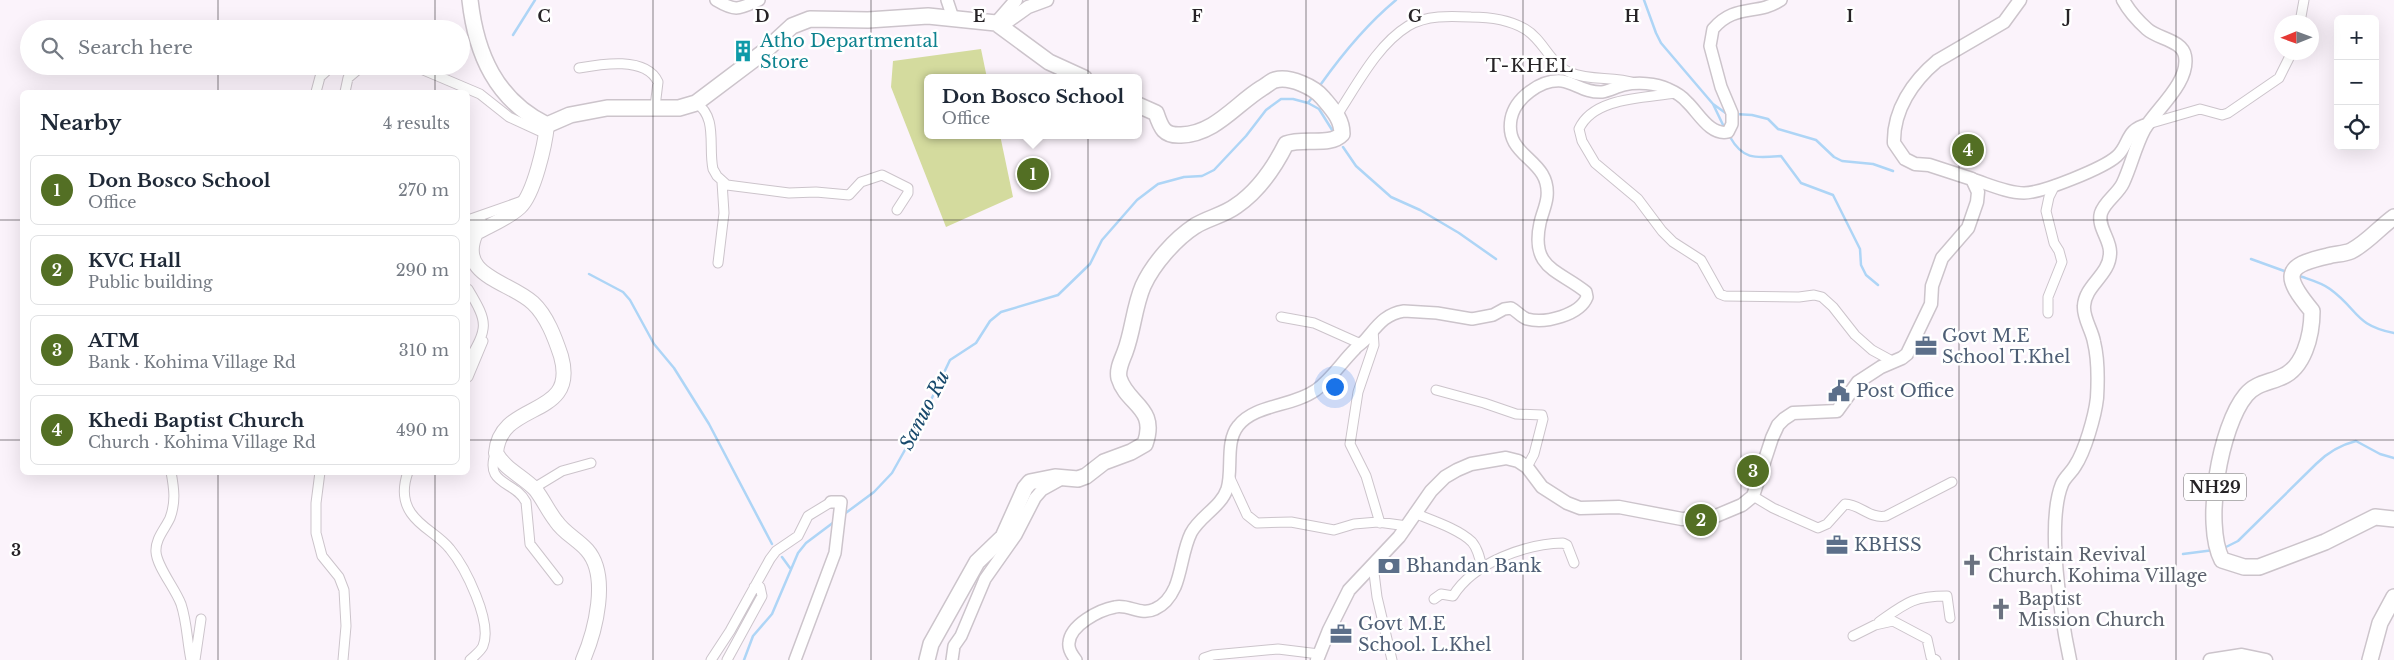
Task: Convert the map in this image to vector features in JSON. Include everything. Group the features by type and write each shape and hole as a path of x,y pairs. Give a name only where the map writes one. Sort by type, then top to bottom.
{"highway":[{"path":"470,0 474,32 494,79 512,100 546,130 570,115 607,108 679,108 696,102 765,51 792,26 810,19 868,20 928,16 998,25 1049,62 1075,74"},
{"path":"927,660 931,644 977,562 1003,537 1025,488 1030,482 1055,477 1078,479 1086,476 1104,462 1131,452 1145,444 1150,432 1147,419 1119,378 1120,364 1129,340 1142,287 1167,251 1195,226 1235,206 1252,193 1263,182 1286,144 1303,140 1337,140 1342,134 1342,127 1337,115 1321,96 1307,84 1276,80 1245,98 1224,118 1205,130 1187,135 1175,136 1165,132 1161,129 1156,114 1142,107"},
{"name":"NH29","path":"2394,217 2351,251 2301,263 2292,272 2293,285 2312,311 2312,322 2304,354 2292,373 2253,388 2245,396 2233,419 2218,469 2214,492 2217,550 2222,560 2244,568 2259,567 2325,542 2375,517 2394,519"},
{"path":"2370,660 2380,623 2394,597"}],"main road":[{"path":"998,25 1016,0"},
{"path":"998,25 1028,7 1047,0"},
{"path":"1318,657 1349,590 1407,526 1414,513 1444,477 1471,464 1506,458 1518,461 1527,467 1542,487 1567,503 1580,508 1619,507 1696,520 1716,516 1742,505 1753,496 1764,460 1778,425 1793,413 1837,411 1858,382 1906,354 1931,304 1932,286 1942,258 1968,228 1977,202 1978,192 1972,179 1929,164 1915,164 1905,159 1894,143 1897,117 1904,99 1927,68 2004,22 2020,0"},
{"path":"2070,660 2060,598 2054,518 2062,485 2080,457 2095,413 2097,395 2096,352 2084,305 2089,291 2106,270 2110,261 2110,250 2101,223 2101,214 2105,205 2123,184 2148,124 2172,95 2185,66 2186,58 2184,50 2177,44 2147,29 2123,0"},
{"path":"546,130 533,180 525,200 514,212 476,234 470,254 476,266 489,276 526,297 541,311 549,325 561,358 564,380 561,392 553,400 508,426 501,436 496,451 505,466 534,488 555,521 586,549 592,558 599,595 593,632 583,660"},
{"path":"2210,660 2242,655 2266,660"}],"street":[{"path":"716,0 735,9 759,0"},
{"path":"947,0 953,18"},
{"path":"1076,660 1068,645 1070,638 1075,630 1098,613 1116,606 1144,612 1154,610 1168,599 1174,589 1191,532 1223,496 1227,488 1235,430 1244,419 1259,410 1292,403 1317,389 1338,370 1373,330 1393,312 1404,310 1437,312 1472,319 1493,316 1504,309 1511,308 1526,319 1543,320 1557,318 1585,303 1588,297 1586,292 1552,270 1542,259 1539,248 1540,224 1547,197 1546,182 1542,173 1512,142 1511,119 1516,105 1526,95 1546,83 1563,81 1583,89 1602,92 1626,85 1660,86 1687,101 1702,119 1719,132 1728,132 1731,128 1732,116 1721,87 1710,46 1713,29 1727,16 1735,12 1760,9 1781,0"},
{"path":"2301,15 2304,0"},
{"path":"1337,115 1381,50 1408,26 1438,17 1488,17 1509,22 1528,30 1552,59 1571,73 1623,79 1637,84"},
{"path":"1972,179 2023,193 2038,191 2055,185 2103,166 2118,156 2134,129 2200,109 2222,114 2228,113 2280,78 2288,60"},
{"path":"579,68 610,62 625,64 650,72 658,82 655,107"},
{"path":"317,90 322,75"},
{"path":"345,90 348,78 352,75"},
{"path":"435,75 480,94 509,116 546,130"},
{"path":"1675,93 1632,98 1591,112 1579,129 1589,156 1605,173 1638,199 1662,231 1673,242 1700,260 1720,294 1725,296 1789,297 1814,295 1822,297 1833,307 1855,335 1872,350 1894,362"},
{"path":"470,97 487,99"},
{"path":"696,102 704,108 708,120 712,136 712,162 717,176 722,182 736,187 789,193 816,192 844,196 849,195 861,182 882,175 908,188 908,192 897,210"},
{"path":"718,263 724,213 722,182"},
{"path":"2048,313 2048,296 2062,262 2059,251 2054,243 2046,211 2049,196 2055,185"},
{"path":"470,219 525,200"},
{"path":"470,229 514,212"},
{"path":"470,292 481,310 484,330 484,342 470,373"},
{"path":"1281,317 1314,323 1361,344"},
{"path":"470,358 484,330"},
{"path":"1373,330 1374,345 1358,392 1350,444 1366,476 1380,523"},
{"path":"1436,390 1484,402 1516,414 1542,415 1543,419 1534,454 1527,467"},
{"path":"496,451 492,462 496,475 500,481 524,497 527,507 530,544 558,580"},
{"path":"534,488 562,471 591,463"},
{"path":"172,475 175,492 174,506 170,518 158,537 156,555 180,602 191,660"},
{"path":"320,475 316,503 316,533 322,556 338,577 344,590 346,626 343,660"},
{"path":"407,475 404,492 410,512 421,525 451,550 466,572 476,596 483,618 484,640 483,646 470,660"},
{"path":"1228,475 1247,515 1257,523 1291,522 1334,530 1354,524 1380,523 1407,526"},
{"path":"952,660 954,646 961,636 984,579 1016,536 1035,498 1049,485 1066,477"},
{"path":"1753,496 1773,508 1818,528 1827,524 1845,504 1854,506 1875,517 1886,516 1906,508 1952,482"},
{"path":"711,660 776,551 798,536 808,516 830,502 841,502 835,553 795,660"},
{"path":"1414,513 1444,525 1471,541 1476,549 1482,568"},
{"path":"1434,599 1441,594 1453,596 1460,585 1482,568 1523,548 1538,548 1559,543 1567,546 1574,563"},
{"path":"1373,565 1377,597 1392,660"},
{"path":"727,660 762,596 760,587 754,587"},
{"path":"1853,636 1875,625 1910,601 1930,596 1947,596 1950,618"},
{"path":"195,660 200,620"},
{"path":"1875,625 1893,621 1922,635 1927,639 1931,657 1936,660"},
{"path":"1204,660 1204,658 1213,655 1278,649 1318,657"}],"green space":[{"path":"981,49 986,74 924,74 924,139 1001,139 1013,197 946,227 891,87 893,61"}],"waterway":[{"path":"513,35 535,0"},
{"path":"1321,84 1356,39 1396,0"},
{"path":"1644,0 1661,43 1713,104 1724,127"},
{"name":"Sanuo Ru","path":"843,515 874,492 892,473 920,423 950,360 976,343 990,321 1001,312 1058,295 1090,264 1102,240 1137,200 1158,184 1184,177 1202,176 1214,170 1246,136 1266,110 1281,99 1293,99 1308,103 1311,99"},
{"path":"1308,103 1319,109 1334,133"},
{"path":"1713,104 1727,114"},
{"path":"1735,114 1752,115 1768,119 1778,129 1816,140 1834,157 1842,161 1873,164 1893,171"},
{"path":"1730,137 1735,145 1745,154 1757,157 1781,156 1801,183 1833,195 1860,249 1861,265 1866,275 1878,285"},
{"path":"1343,147 1356,166 1391,197 1420,210 1459,233 1496,259"},
{"path":"2251,259 2287,272"},
{"path":"589,274 623,292 630,300 654,344 674,368 709,424 772,544"},
{"path":"2297,275 2330,289 2371,326 2394,333"},
{"path":"2224,548 2238,541 2316,464 2334,450 2356,441 2380,454 2394,458"},
{"name":"Sanuo Ru","path":"744,660 753,636 772,614 798,553 806,543 834,522"},
{"path":"2183,554 2214,550"},
{"path":"782,557 790,568"}],"place":[{"name":"Atho Departmental Store","path":"743,51"},
{"name":"Khedi Baptist Church","path":"1968,150"},
{"name":"Don Bosco School","path":"1033,174"},
{"name":"Govt M.E School T.Khel","path":"1926,346"},
{"name":"Post Office","path":"1839,391"},
{"name":"ATM","path":"1753,471"},
{"name":"KVC Hall","path":"1701,520"},
{"name":"KBHSS","path":"1837,545"},
{"name":"Christain Revival Church. Kohima Village","path":"1972,565"},
{"name":"Bhandan Bank","path":"1389,566"},
{"name":"Baptist Mission Church","path":"2001,609"},
{"name":"Govt M.E School. L.Khel","path":"1341,634"}],"district":[{"name":"T-KHEL","path":"1530,65"}]}
